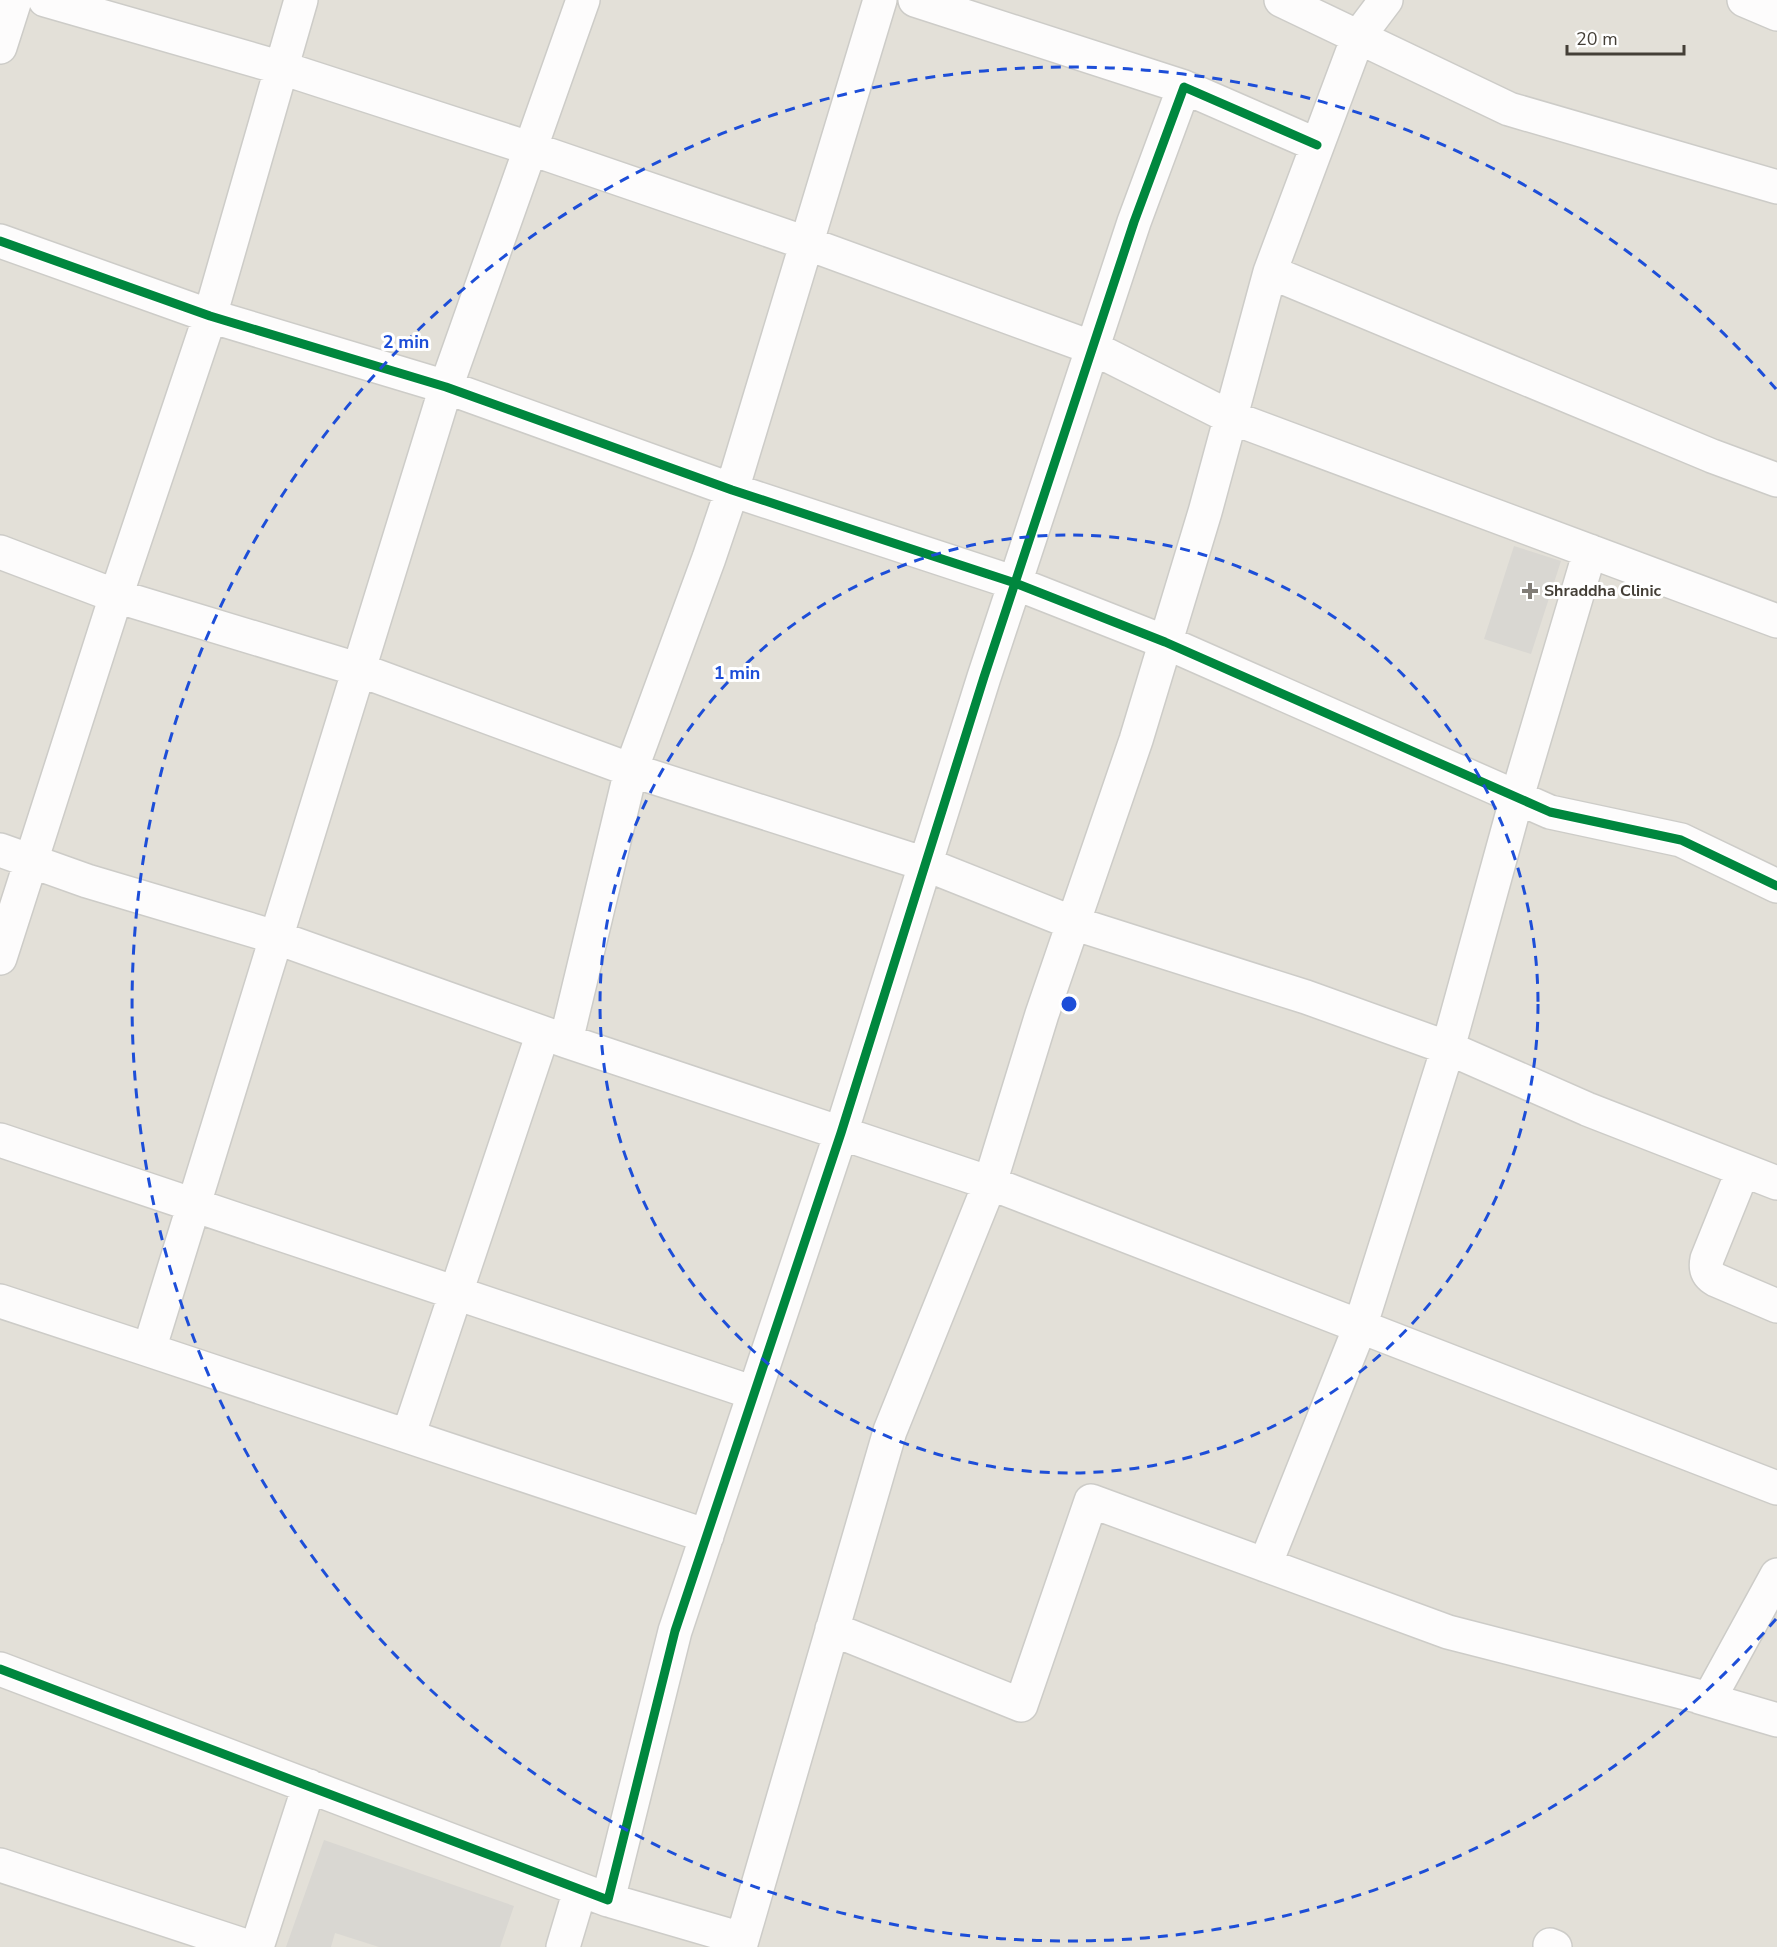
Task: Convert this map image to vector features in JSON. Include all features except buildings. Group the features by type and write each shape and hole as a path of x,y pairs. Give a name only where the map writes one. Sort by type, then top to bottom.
{"street":[{"path":"0,47 15,0"},
{"path":"45,0 282,68 532,149 806,243 1093,348 1230,417 1777,621"},
{"path":"0,958 116,596 210,316 301,0"},
{"path":"149,1350 446,387 583,0"},
{"path":"408,1436 456,1293 554,1037 631,770 732,490 880,0"},
{"path":"915,0 1184,87 1317,145"},
{"path":"1281,0 1509,109 1777,187"},
{"path":"0,1669 594,1895 741,1943 890,1431 990,1183 1042,1014 1136,740 1205,512 1270,272 1358,37 1386,0"},
{"path":"1744,0 1777,14"},
{"path":"563,1947 594,1895 675,1630 841,1133 1015,584 1134,222 1184,87"},
{"path":"0,241 210,316 446,387 732,490 1015,584 1165,642 1550,812 1681,840 1777,886"},
{"path":"1270,272 1712,456 1777,480"},
{"path":"1265,1565 1360,1327 1448,1048 1517,797 1590,551"},
{"path":"0,552 116,596 360,670 631,770 925,864 1073,923 1306,997 1448,1048 1587,1109 1777,1183"},
{"path":"0,850 87,881 275,937 554,1037 990,1183 1777,1488"},
{"path":"0,1140 754,1393"},
{"path":"1743,1170 1707,1258 1706,1269 1716,1281 1777,1306"},
{"path":"0,1301 707,1536"},
{"path":"832,1629 1021,1705 1090,1502 1448,1632 1709,1699 1777,1575"},
{"path":"1699,1696 1777,1720"},
{"path":"257,1947 309,1786"},
{"path":"0,1865 249,1947"}],"shaded area":[{"path":"0,0 1777,0 1777,1947 0,1947"}],"cycle path":[{"path":"0,1669 608,1900 675,1631 841,1133 984,677 1134,222 1184,87 1317,145"},
{"path":"0,241 210,316 446,387 732,490 1015,583 1165,642 1550,812 1681,840 1777,886"}],"place":[{"name":"Shraddha Clinic","path":"1530,591"}]}
